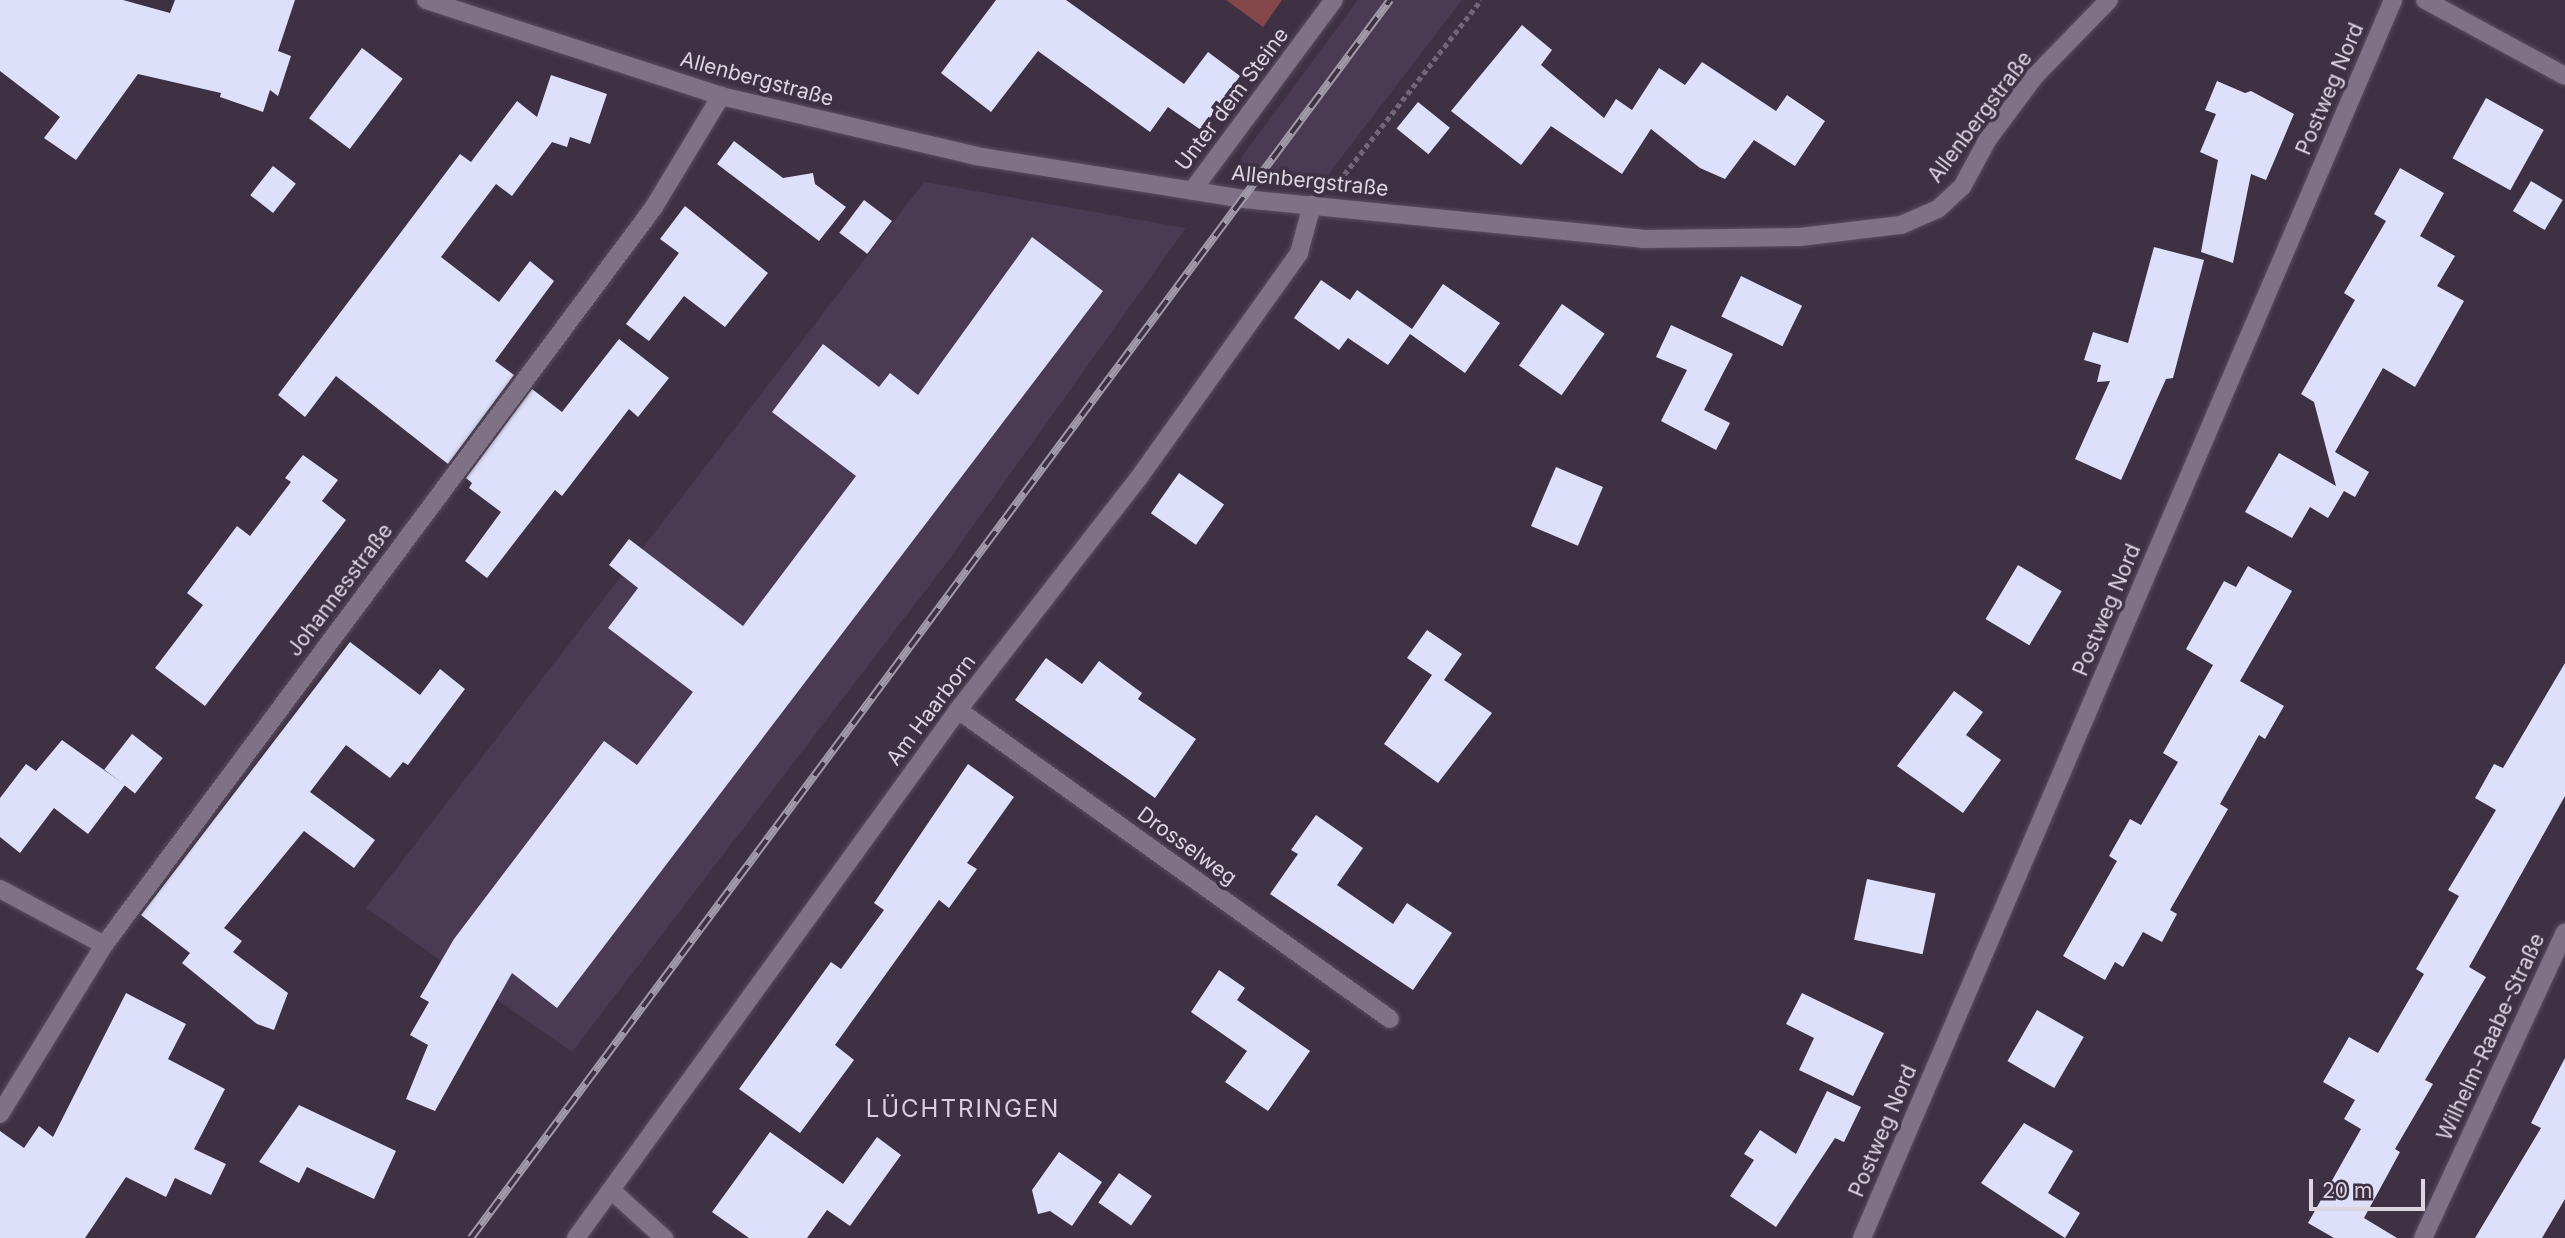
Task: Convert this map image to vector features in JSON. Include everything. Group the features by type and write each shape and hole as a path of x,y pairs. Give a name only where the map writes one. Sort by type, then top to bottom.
{"street":[{"name":"Allenbergstraße","path":"426,0 721,96 976,156 1192,191 1643,239 1800,237 1901,225 1938,209 1962,187 1988,139 2035,76 2109,0"},
{"name":"Unter dem Steine","path":"1192,191 1334,0"},
{"name":"Postweg Nord","path":"1862,1238 2393,0"},
{"path":"2425,0 2565,76"},
{"name":"Johannesstraße","path":"0,1114 104,945 654,207 721,96"},
{"name":"Am Haarborn","path":"576,1238 958,710 1138,479 1299,253 1321,205"},
{"name":"Drosselweg","path":"958,710 1390,1019"},
{"path":"0,889 104,945"},
{"name":"Wilhelm-Raabe-Straße","path":"2423,1238 2565,932"},
{"path":"611,1190 664,1238"}],"path":[{"path":"1321,205 1481,0"}],"shaded area":[{"path":"1226,0 1282,0 1263,27"},
{"path":"1358,0 1462,0 1321,184 1229,174"},
{"path":"924,182 1186,228 945,565 572,1052 366,908"}],"building":[{"path":"0,0 123,0 170,13 175,0 295,0 278,51 291,56 278,96 270,90 263,112 220,97 221,93 138,74 76,160 44,138 60,117 0,71"},
{"path":"996,0 1066,0 1184,84 1208,52 1240,76 1201,130 1168,107 1150,132 1038,51 991,112 941,73"},
{"path":"1522,25 1552,50 1541,65 1604,118 1616,99 1632,110 1659,68 1685,85 1702,62 1776,111 1787,95 1825,121 1795,166 1754,140 1725,179 1700,168 1651,129 1622,174 1551,126 1521,165 1451,111"},
{"path":"362,48 403,79 350,149 309,118"},
{"path":"551,75 607,94 590,144 570,137 567,147 552,142 512,196 496,184 441,257 499,302 530,261 554,281 495,361 514,375 448,464 336,376 305,417 278,395 460,154 471,162 517,101 537,117"},
{"path":"2217,81 2245,93 2251,91 2294,114 2266,180 2251,174 2233,263 2201,252 2218,160 2200,152 2216,114 2205,110"},
{"path":"2486,98 2544,130 2510,190 2453,158"},
{"path":"1418,102 1450,128 1428,154 1397,128"},
{"path":"734,141 783,178 813,173 815,184 846,207 819,241 717,164"},
{"path":"273,166 296,184 273,213 250,195"},
{"path":"2400,168 2444,193 2420,236 2455,256 2437,286 2464,301 2415,387 2383,368 2335,452 2369,472 2355,497 2344,491 2328,518 2310,507 2292,538 2245,512 2279,453 2336,486 2314,402 2301,394 2355,300 2344,293 2386,221 2374,214"},
{"path":"2531,181 2563,200 2545,230 2513,211"},
{"path":"864,200 892,221 867,254 839,233"},
{"path":"685,206 768,273 725,327 684,296 649,341 626,324 679,253 660,239"},
{"path":"1032,237 1103,291 557,1008 512,973 435,1111 406,1099 428,1045 410,1035 429,1002 420,997 454,939 604,741 637,765 693,692 608,628 638,588 609,565 629,539 743,626 856,476 772,412 823,344 879,387 890,373 918,395"},
{"path":"2154,247 2204,260 2173,378 2166,379 2121,480 2075,459 2110,381 2097,382 2101,365 2084,360 2093,332 2128,343"},
{"path":"1741,276 1802,306 1782,346 1721,316"},
{"path":"1321,280 1350,300 1357,290 1412,329 1443,284 1500,323 1465,373 1410,334 1388,365 1348,338 1339,350 1294,318"},
{"path":"1562,304 1605,334 1562,395 1519,365"},
{"path":"1671,325 1733,354 1704,410 1730,423 1716,450 1661,421 1687,370 1656,357"},
{"path":"619,339 669,378 638,417 629,409 562,496 555,490 487,578 465,561 501,512 469,488 472,483 466,478 532,389 562,412"},
{"path":"303,455 338,480 322,501 346,520 205,706 155,668 203,605 187,593 237,526 250,536 291,482 285,478"},
{"path":"1556,467 1603,487 1578,546 1531,526"},
{"path":"1179,473 1224,505 1196,545 1151,513"},
{"path":"2018,565 2062,591 2029,645 1986,619"},
{"path":"2248,566 2292,591 2240,681 2284,706 2265,739 2259,735 2220,804 2228,809 2170,910 2177,914 2162,942 2143,932 2123,967 2115,962 2105,980 2063,956 2117,861 2109,856 2130,819 2141,825 2178,762 2163,753 2213,665 2186,649 2224,581 2236,587"},
{"path":"1427,630 1462,654 1444,680 1492,713 1438,783 1384,744 1432,675 1407,658"},
{"path":"350,642 420,695 440,669 465,689 408,765 403,762 390,778 346,745 310,792 375,840 354,868 304,831 224,928 242,941 233,952 288,993 274,1030 257,1024 182,963 190,953 141,915"},
{"path":"1046,658 1082,684 1099,661 1142,693 1138,699 1196,739 1155,798 1015,700"},
{"path":"2565,663 2565,796 2469,967 2486,977 2425,1080 2433,1084 2395,1149 2400,1152 2364,1218 2397,1238 2334,1238 2308,1223 2361,1129 2344,1119 2355,1100 2323,1082 2349,1037 2378,1053 2424,974 2416,969 2459,896 2448,890 2496,810 2475,798 2494,764 2503,768"},
{"path":"1954,691 1983,712 1966,735 2001,760 1963,813 1897,766"},
{"path":"132,734 163,758 135,793 104,769"},
{"path":"62,740 125,785 88,834 54,808 20,853 0,837 0,798 26,764 36,771"},
{"path":"968,764 1014,797 967,863 977,869 949,908 939,900 835,1045 854,1060 800,1133 739,1089 831,962 841,969 884,910 874,903"},
{"path":"1316,815 1363,848 1337,885 1393,924 1407,903 1452,933 1413,990 1270,894 1298,854 1291,850"},
{"path":"1867,879 1935,894 1923,954 1854,940"},
{"path":"1219,970 1245,988 1237,1000 1310,1051 1268,1111 1225,1082 1247,1051 1191,1012"},
{"path":"126,993 186,1024 168,1059 225,1089 194,1149 226,1164 211,1195 175,1178 166,1197 126,1177 85,1238 0,1238 0,1131 24,1148 39,1126 53,1137"},
{"path":"1802,993 1884,1033 1853,1096 1799,1070 1814,1038 1786,1024"},
{"path":"2037,1010 2084,1037 2054,1088 2008,1061"},
{"path":"2565,1058 2565,1199 2542,1238 2475,1238 2541,1128 2531,1123"},
{"path":"1827,1091 1861,1107 1844,1142 1835,1138 1776,1227 1730,1196 1754,1160 1744,1154 1760,1130 1796,1154"},
{"path":"299,1105 396,1151 374,1199 307,1167 299,1183 259,1162"},
{"path":"2024,1123 2073,1151 2048,1193 2080,1213 2065,1238 1981,1183"},
{"path":"770,1132 843,1184 877,1137 901,1155 850,1226 827,1210 807,1238 749,1238 712,1212"},
{"path":"1059,1152 1102,1182 1072,1226 1050,1211 1038,1214 1032,1190"},
{"path":"1119,1173 1152,1196 1131,1225 1098,1202"}],"railway":[{"path":"471,1238 1390,0"}],"district":[{"name":"LÜCHTRINGEN","path":"963,1109"}]}
